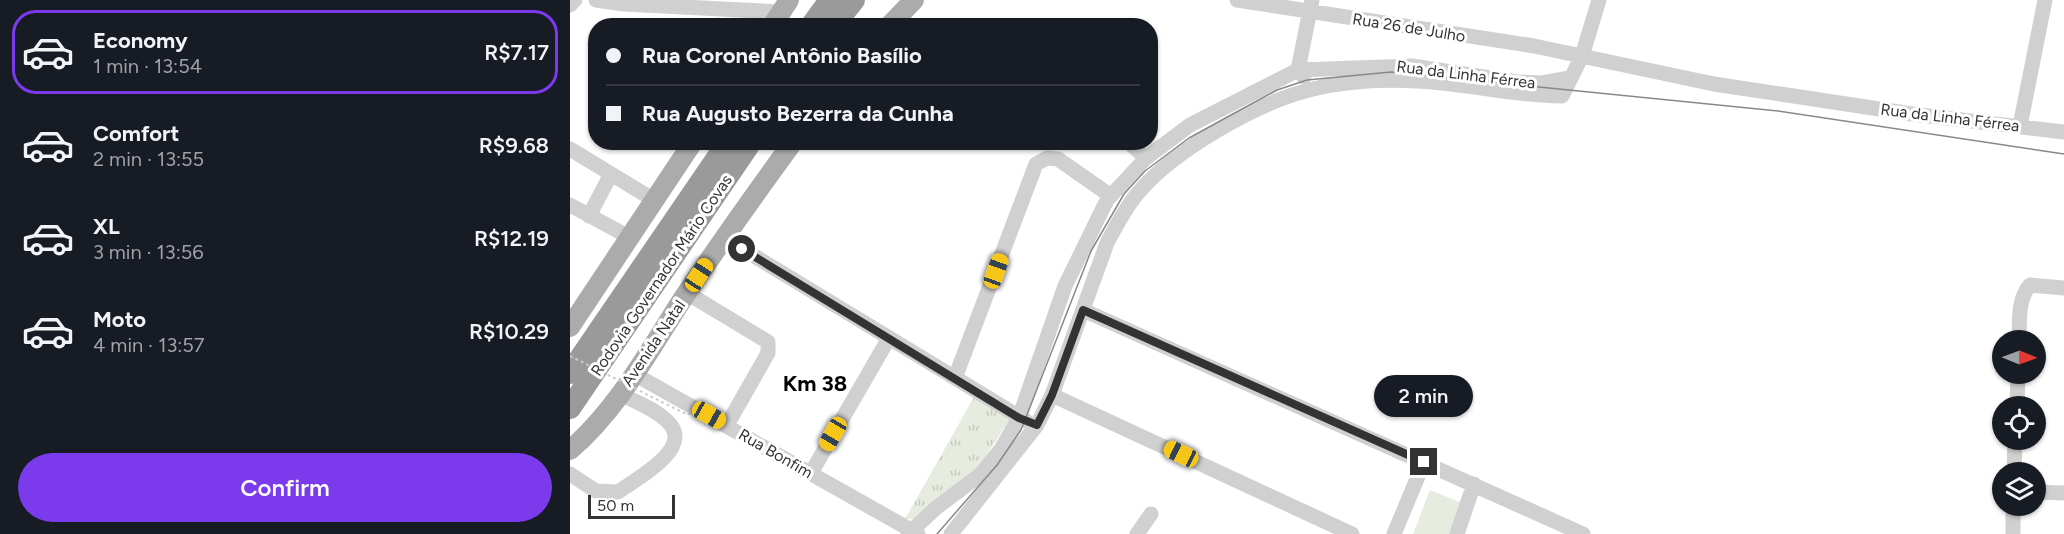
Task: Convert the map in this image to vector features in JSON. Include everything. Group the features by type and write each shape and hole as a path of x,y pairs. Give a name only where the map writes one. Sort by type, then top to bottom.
{"highway":[{"path":"817,18 830,0"},
{"path":"839,18 854,0"},
{"name":"Rodovia Governador Mário Covas","path":"570,372 723,150"},
{"name":"Rodovia Governador Mário Covas","path":"570,408 746,150"}],"main road":[{"path":"897,18 914,0"},
{"path":"570,326 631,238 688,150"},
{"name":"Avenida Natal","path":"570,450 599,420 634,374 723,237 787,150"}],"street":[{"path":"570,4 575,0"},
{"path":"596,0 624,4 781,13"},
{"name":"Rua 26 de Julho","path":"1237,0 1311,6 1582,56"},
{"path":"951,534 1037,425 1052,395 1107,243 1119,220 1153,177 1222,129 1265,106 1310,89 1354,82 1416,81 1562,96 1582,56 1599,0"},
{"path":"2020,126 2045,0"},
{"path":"1310,89 1298,70 1311,6"},
{"name":"Rua da Linha Férrea","path":"1582,56 1714,84 2064,132"},
{"name":"Rua da Linha Férrea","path":"1158,149 1207,114 1298,70 1412,66 1517,82 1542,83 1570,78"},
{"path":"570,148 654,200"},
{"path":"1137,150 1146,158"},
{"name":"Rua da Linha Férrea","path":"912,533 981,474 1002,448 1019,418 1065,286 1109,198 1146,158 1157,150"},
{"path":"955,378 1036,164 1047,158 1058,159 1109,198"},
{"path":"589,216 611,174"},
{"path":"570,205 631,238"},
{"path":"723,237 1019,418 1037,425"},
{"path":"2020,330 2022,296 2030,285 2064,288"},
{"path":"687,293 768,342 768,352 727,425"},
{"path":"1083,310 1583,534"},
{"path":"811,473 889,338"},
{"name":"Rua Bonfim","path":"634,374 811,473 912,533"},
{"path":"570,474 596,491 618,492 668,455 675,443 674,430 668,422 619,393"},
{"path":"1052,395 1352,534"},
{"path":"1394,534 1424,462"},
{"path":"1457,534 1474,484"},
{"path":"2046,492 2064,493"},
{"path":"1137,534 1151,514"},
{"path":"2013,516 2013,534"}],"path":[{"path":"570,356 688,415 691,410 648,388"}],"green space":[{"path":"974,397 1010,419 973,476 917,519 905,519"},
{"path":"1430,490 1462,503 1450,534 1413,534"}],"tram line":[{"path":"937,534 997,465 1021,430 1091,251 1124,194 1145,171 1189,138 1277,90 1307,80 1391,72 1778,111 2064,154"}],"district":[{"name":"Km 38","path":"815,383"}],"route":[{"path":"742,249 1019,418 1037,425 1052,395 1083,310 1424,462"}]}
